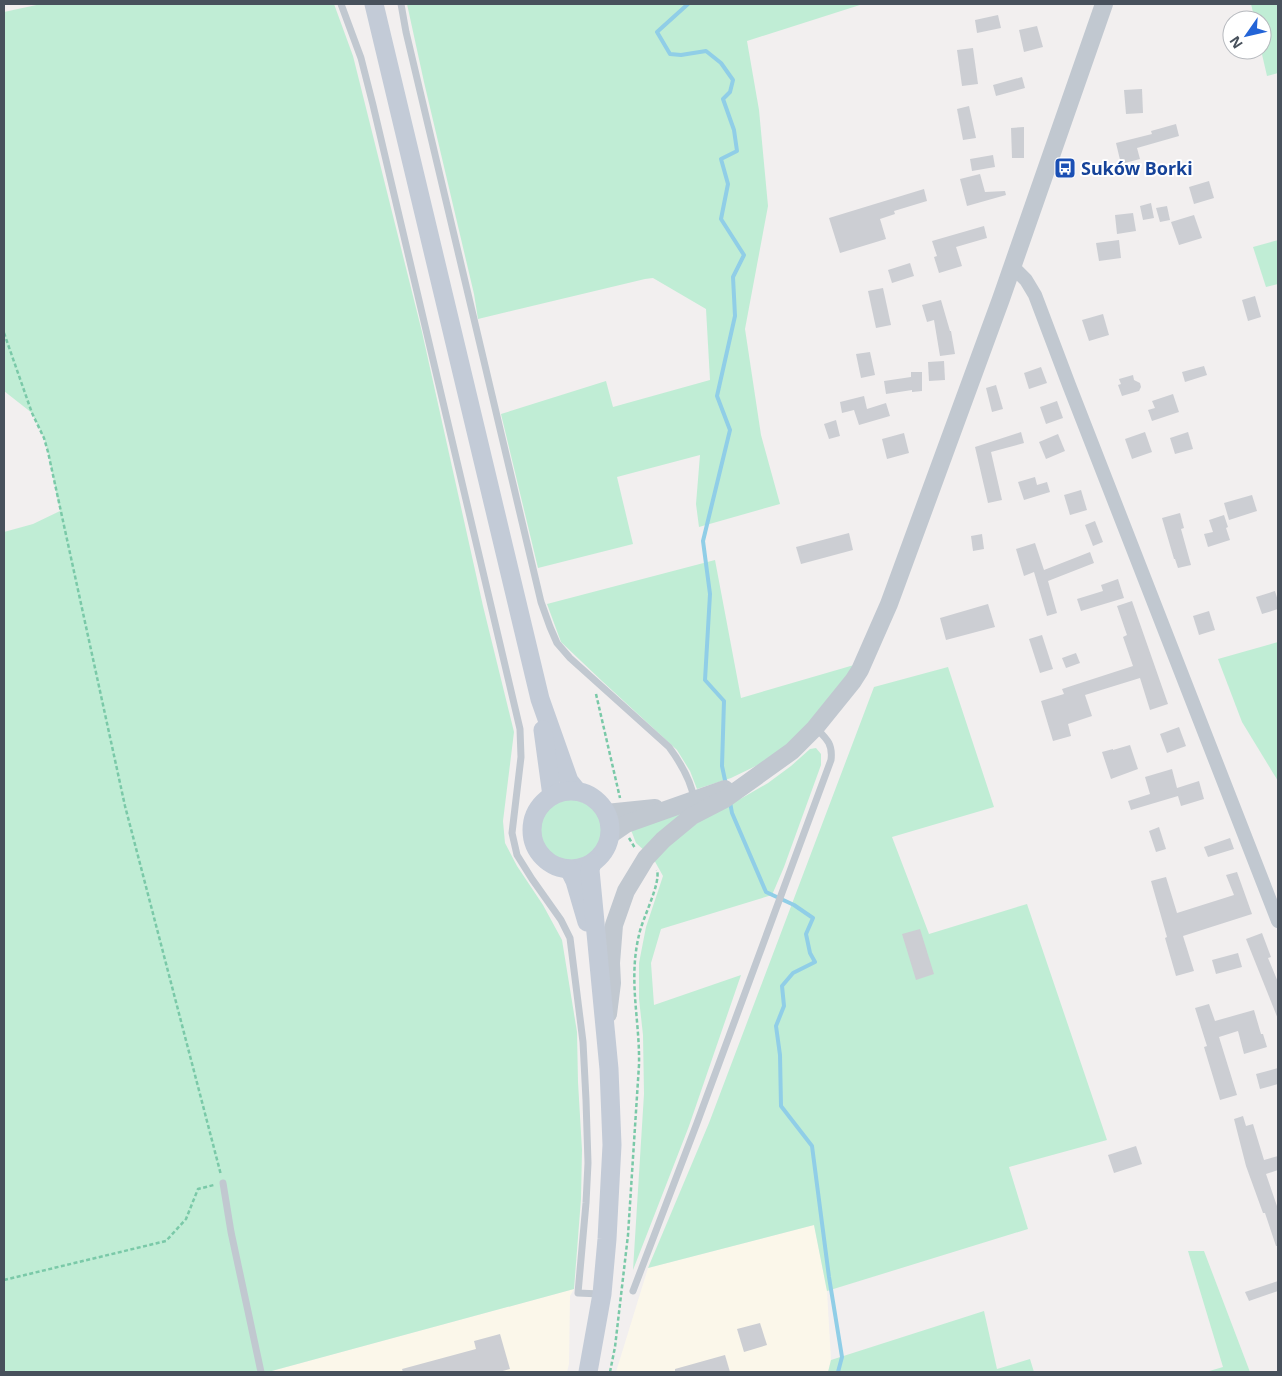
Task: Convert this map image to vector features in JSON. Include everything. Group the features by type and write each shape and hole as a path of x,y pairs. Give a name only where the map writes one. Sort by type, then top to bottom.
{"main road":[{"path":"374,4 540,699 568,781 576,791"},
{"path":"540,699 552,796"},
{"path":"576,791 594,798 601,805 614,810 609,823 610,834 608,843 604,851 599,858 585,867 561,868 546,860 536,847 533,839 535,814 552,796 576,791"},
{"path":"588,1372 602,1294 612,1145 610,1069 590,870 592,863"},
{"path":"569,869 575,881 599,965"}],"street":[{"path":"606,1025 612,983 611,963 614,925 626,890 646,858 663,840 692,816 792,751 815,728 857,676 884,616 1013,267 1104,4"},
{"path":"1013,267 1031,287 1041,308 1069,385 1278,921"},
{"path":"610,834 626,824 647,818 673,806 727,792"},
{"path":"614,810 673,806"}],"lane":[{"path":"341,4 361,58 373,106 520,730 521,757 512,833 517,855 561,920 570,938 583,1042 588,1154 586,1203 578,1293 602,1294"},
{"path":"401,4 406,32 541,602 550,627 557,643 570,658 669,747 680,763 693,793 694,800"},
{"path":"633,1291 831,760 832,749 815,728"},
{"path":"223,1183 231,1232 261,1372"}],"path":[{"path":"4,334 48,452 125,806 223,1183 198,1189 186,1220 166,1241 4,1280"},
{"path":"600,685 596,696 614,810"},
{"path":"628,835 638,850"},
{"path":"610,1372 628,1235 639,1065 634,992 635,954 639,933 656,884 658,875 656,869"}],"shaded area":[{"path":"814,1225 827,1291 831,1360 828,1372 616,1372 648,1268"},
{"path":"574,1289 570,1296 569,1364 567,1372 268,1372"}],"green space":[{"path":"41,4 334,4 353,56 422,332 483,606 514,732 503,821 505,843 562,940 577,1032 582,1150 581,1199 574,1289 268,1372 4,1372 4,532 33,524 60,511 44,438 32,413 4,391 4,12"},
{"path":"407,4 863,4 747,41 759,110 768,206 745,329 761,435 780,504 699,527 696,504 700,455 617,477 633,544 538,568 501,414 606,381 613,407 710,380 706,309 653,278 478,319 474,294"},
{"path":"1251,4 1278,4 1278,73 1267,76 1263,60 1272,60 1272,10 1252,10"},
{"path":"1278,240 1278,284 1266,287 1253,247"},
{"path":"715,560 741,698 854,665 835,695 790,745 760,764 731,778 697,789 690,771 677,750 561,642 547,604"},
{"path":"1278,642 1278,781 1242,722 1218,659"},
{"path":"948,667 994,807 892,837 929,934 1027,904 1107,1140 1009,1167 1028,1229 827,1291 814,1225 648,1268 709,1123 874,687"},
{"path":"816,748 821,754 821,765 772,895 661,929 651,963 654,1005 741,975 689,1126 633,1270 644,1094 639,963 646,927 663,876 653,858 670,842 713,812 768,783 810,749"},
{"path":"571,799 588,804 593,808 597,813 602,830 597,847 593,852 588,856 571,861 554,856 549,852 545,847 540,830 545,813 549,808 554,804"},
{"path":"687,811 645,851 636,843 631,830"},
{"path":"1188,1251 1204,1251 1250,1372 1206,1372 1223,1367"},
{"path":"984,1311 997,1369 1030,1359 1034,1372 828,1372 831,1360"}],"building":[{"path":"998,15 1001,28 977,33 975,20"},
{"path":"1037,26 1043,47 1024,52 1019,30"},
{"path":"973,48 978,84 962,86 957,50"},
{"path":"1022,77 1025,88 996,96 993,85"},
{"path":"1142,89 1143,113 1126,114 1124,90"},
{"path":"969,106 976,138 963,140 957,109"},
{"path":"1176,124 1179,136 1137,148 1140,159 1121,164 1116,143 1152,134 1151,131"},
{"path":"1024,127 1024,158 1012,158 1011,128"},
{"path":"993,155 995,167 972,171 970,159"},
{"path":"980,174 985,192 1005,191 1006,195 967,206 960,179"},
{"path":"1209,181 1214,198 1194,204 1189,187"},
{"path":"924,189 927,201 894,211 895,214 880,219 886,239 840,253 829,218"},
{"path":"1151,203 1154,218 1143,220 1140,206"},
{"path":"1167,206 1170,220 1160,222 1156,208"},
{"path":"1133,213 1136,231 1117,234 1115,215"},
{"path":"1194,215 1202,238 1179,245 1171,222"},
{"path":"984,226 987,238 956,247 962,266 939,273 934,257 937,256 932,241"},
{"path":"1119,240 1121,258 1099,261 1096,243"},
{"path":"910,263 914,276 892,283 888,270"},
{"path":"883,288 891,325 876,328 868,291"},
{"path":"1255,296 1261,317 1248,321 1242,300"},
{"path":"941,300 951,331 955,354 940,356 934,320 927,322 922,305"},
{"path":"1103,314 1109,335 1089,341 1082,320"},
{"path":"870,352 875,375 861,378 856,354"},
{"path":"944,361 945,380 929,381 928,362"},
{"path":"1204,366 1207,375 1185,382 1182,372"},
{"path":"1041,367 1047,383 1029,389 1024,373"},
{"path":"911,372 922,372 922,391 912,392 912,390 886,394 884,381 911,377"},
{"path":"1133,375 1134,380 1140,383 1139,391 1122,396 1118,385 1121,384 1119,379"},
{"path":"996,385 1003,409 992,412 986,388"},
{"path":"1173,394 1179,412 1152,421 1148,410 1155,408 1152,401"},
{"path":"864,396 867,409 886,403 890,416 859,425 854,410 842,413 840,402"},
{"path":"1057,401 1063,418 1046,424 1040,407"},
{"path":"836,420 840,436 829,439 824,424"},
{"path":"1021,432 1024,443 991,452 1002,500 988,503 975,447"},
{"path":"1145,432 1152,452 1132,459 1125,439"},
{"path":"1188,432 1193,449 1175,454 1170,438"},
{"path":"904,433 909,453 887,459 882,439"},
{"path":"1058,434 1065,451 1046,459 1039,442"},
{"path":"1035,477 1037,485 1047,482 1050,492 1024,500 1018,482"},
{"path":"1081,490 1087,510 1070,515 1064,495"},
{"path":"1252,495 1257,511 1229,520 1224,503"},
{"path":"1180,513 1184,528 1181,529 1191,565 1178,568 1162,518"},
{"path":"1224,515 1230,540 1208,547 1204,534 1213,532 1209,520"},
{"path":"1095,521 1103,542 1093,546 1085,525"},
{"path":"849,533 853,550 801,564 796,547"},
{"path":"982,534 984,549 973,551 971,536"},
{"path":"1035,543 1044,570 1090,552 1094,563 1048,581 1057,613 1047,616 1034,572 1024,576 1016,549"},
{"path":"1118,579 1124,598 1081,611 1077,599 1103,591 1101,585"},
{"path":"1275,591 1278,609 1262,614 1256,597"},
{"path":"1132,601 1168,704 1150,710 1140,678 1085,695 1092,716 1068,724 1071,736 1053,741 1041,701 1064,694 1062,689 1133,666 1123,637 1127,635 1117,606"},
{"path":"988,604 995,627 946,640 940,618"},
{"path":"1209,611 1215,630 1199,635 1193,616"},
{"path":"1042,635 1053,669 1040,673 1029,639"},
{"path":"1076,653 1080,663 1066,668 1062,658"},
{"path":"1179,727 1186,746 1167,753 1160,734"},
{"path":"1130,745 1138,769 1111,779 1102,752"},
{"path":"1172,769 1177,788 1199,781 1204,799 1181,806 1178,796 1131,810 1128,801 1150,794 1145,777"},
{"path":"1159,827 1166,849 1156,852 1149,831"},
{"path":"1230,838 1234,849 1208,857 1204,847"},
{"path":"1237,872 1252,914 1183,936 1194,971 1176,976 1151,881 1166,877 1177,913 1234,895 1226,875"},
{"path":"920,929 934,974 916,980 902,934"},
{"path":"1262,933 1271,957 1268,958 1278,982 1278,1019 1246,939"},
{"path":"1238,953 1242,967 1216,974 1212,960"},
{"path":"1209,1004 1215,1021 1254,1010 1267,1047 1244,1054 1238,1031 1219,1037 1237,1095 1220,1100 1204,1047 1207,1046 1195,1008"},
{"path":"1278,1068 1278,1084 1260,1089 1256,1074"},
{"path":"1243,1116 1246,1126 1253,1124 1264,1160 1278,1156 1278,1170 1266,1174 1278,1209 1278,1246 1276,1246 1246,1166 1234,1119"},
{"path":"1136,1146 1142,1164 1114,1173 1108,1155"},
{"path":"1278,1281 1278,1291 1249,1301 1245,1292"},
{"path":"760,1323 767,1345 744,1352 737,1329"},
{"path":"500,1334 510,1369 499,1372 403,1372 402,1369 476,1349 474,1341"},
{"path":"725,1355 730,1372 675,1372 675,1369"}],"waterway":[{"path":"688,4 657,32 670,54 681,55 706,51 721,63 733,80 730,92 723,99 734,130 737,151 721,159 728,184 721,219 744,255 733,277 735,316 717,396 730,430 703,541 710,594 705,680 724,701 722,766 726,785"},
{"path":"730,802 732,813 766,892 794,905 813,918 806,934 810,953 815,962 793,973 782,986 784,1006 776,1026 780,1055 781,1106 812,1146 829,1277 842,1357 838,1372"}],"place":[{"name":"Suków Borki","path":"1065,168"}]}
